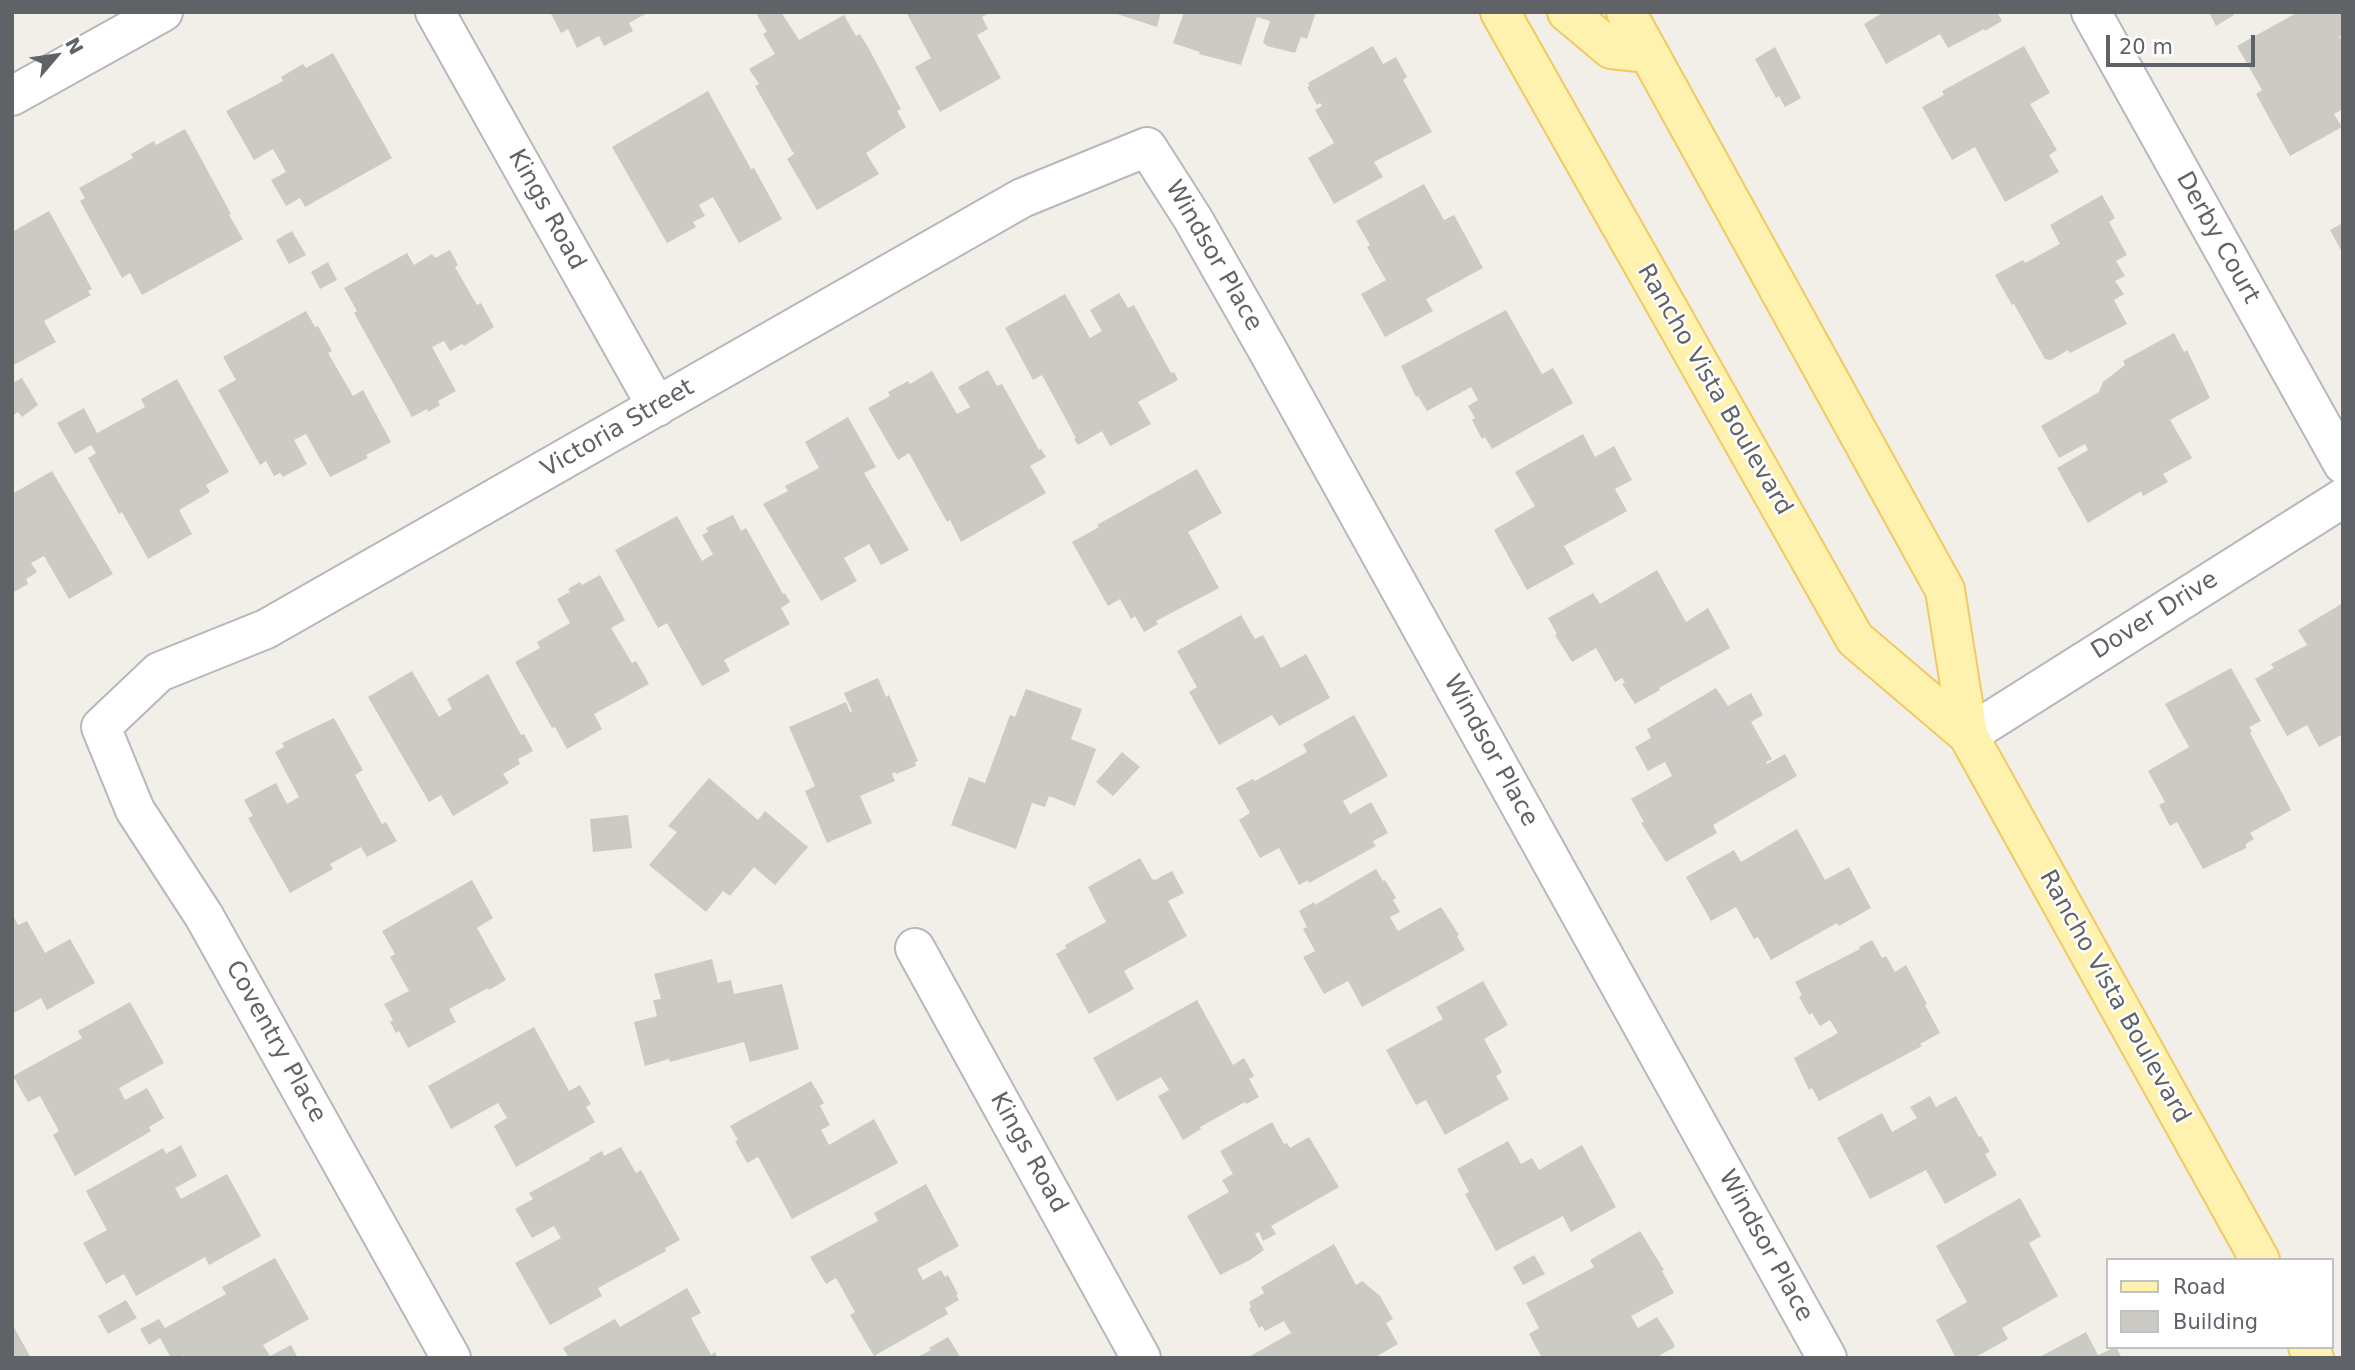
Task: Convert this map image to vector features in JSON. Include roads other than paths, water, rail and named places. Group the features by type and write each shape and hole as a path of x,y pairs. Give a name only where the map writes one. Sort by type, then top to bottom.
{"main road":[{"name":"Rancho Vista Boulevard","path":"1500,12 1855,639 1968,735"},
{"path":"1567,12 1611,49 1648,53"},
{"name":"Rancho Vista Boulevard","path":"1626,12 1945,590 1968,735 2259,1258"}],"street":[{"path":"12,96 163,12"},
{"name":"Kings Road","path":"435,12 657,407"},
{"name":"Derby Court","path":"2091,12 2343,464"},
{"name":"Victoria Street","path":"101,727 159,672 265,629 1021,198 1147,147"},
{"name":"Windsor Place","path":"1147,147 1193,219 1266,348 1827,1358"},
{"name":"Dover Drive","path":"1968,735 2343,498"},
{"name":"Coventry Place","path":"101,727 135,810 204,915 451,1358"},
{"name":"Kings Road","path":"915,948 1141,1358"}]}
